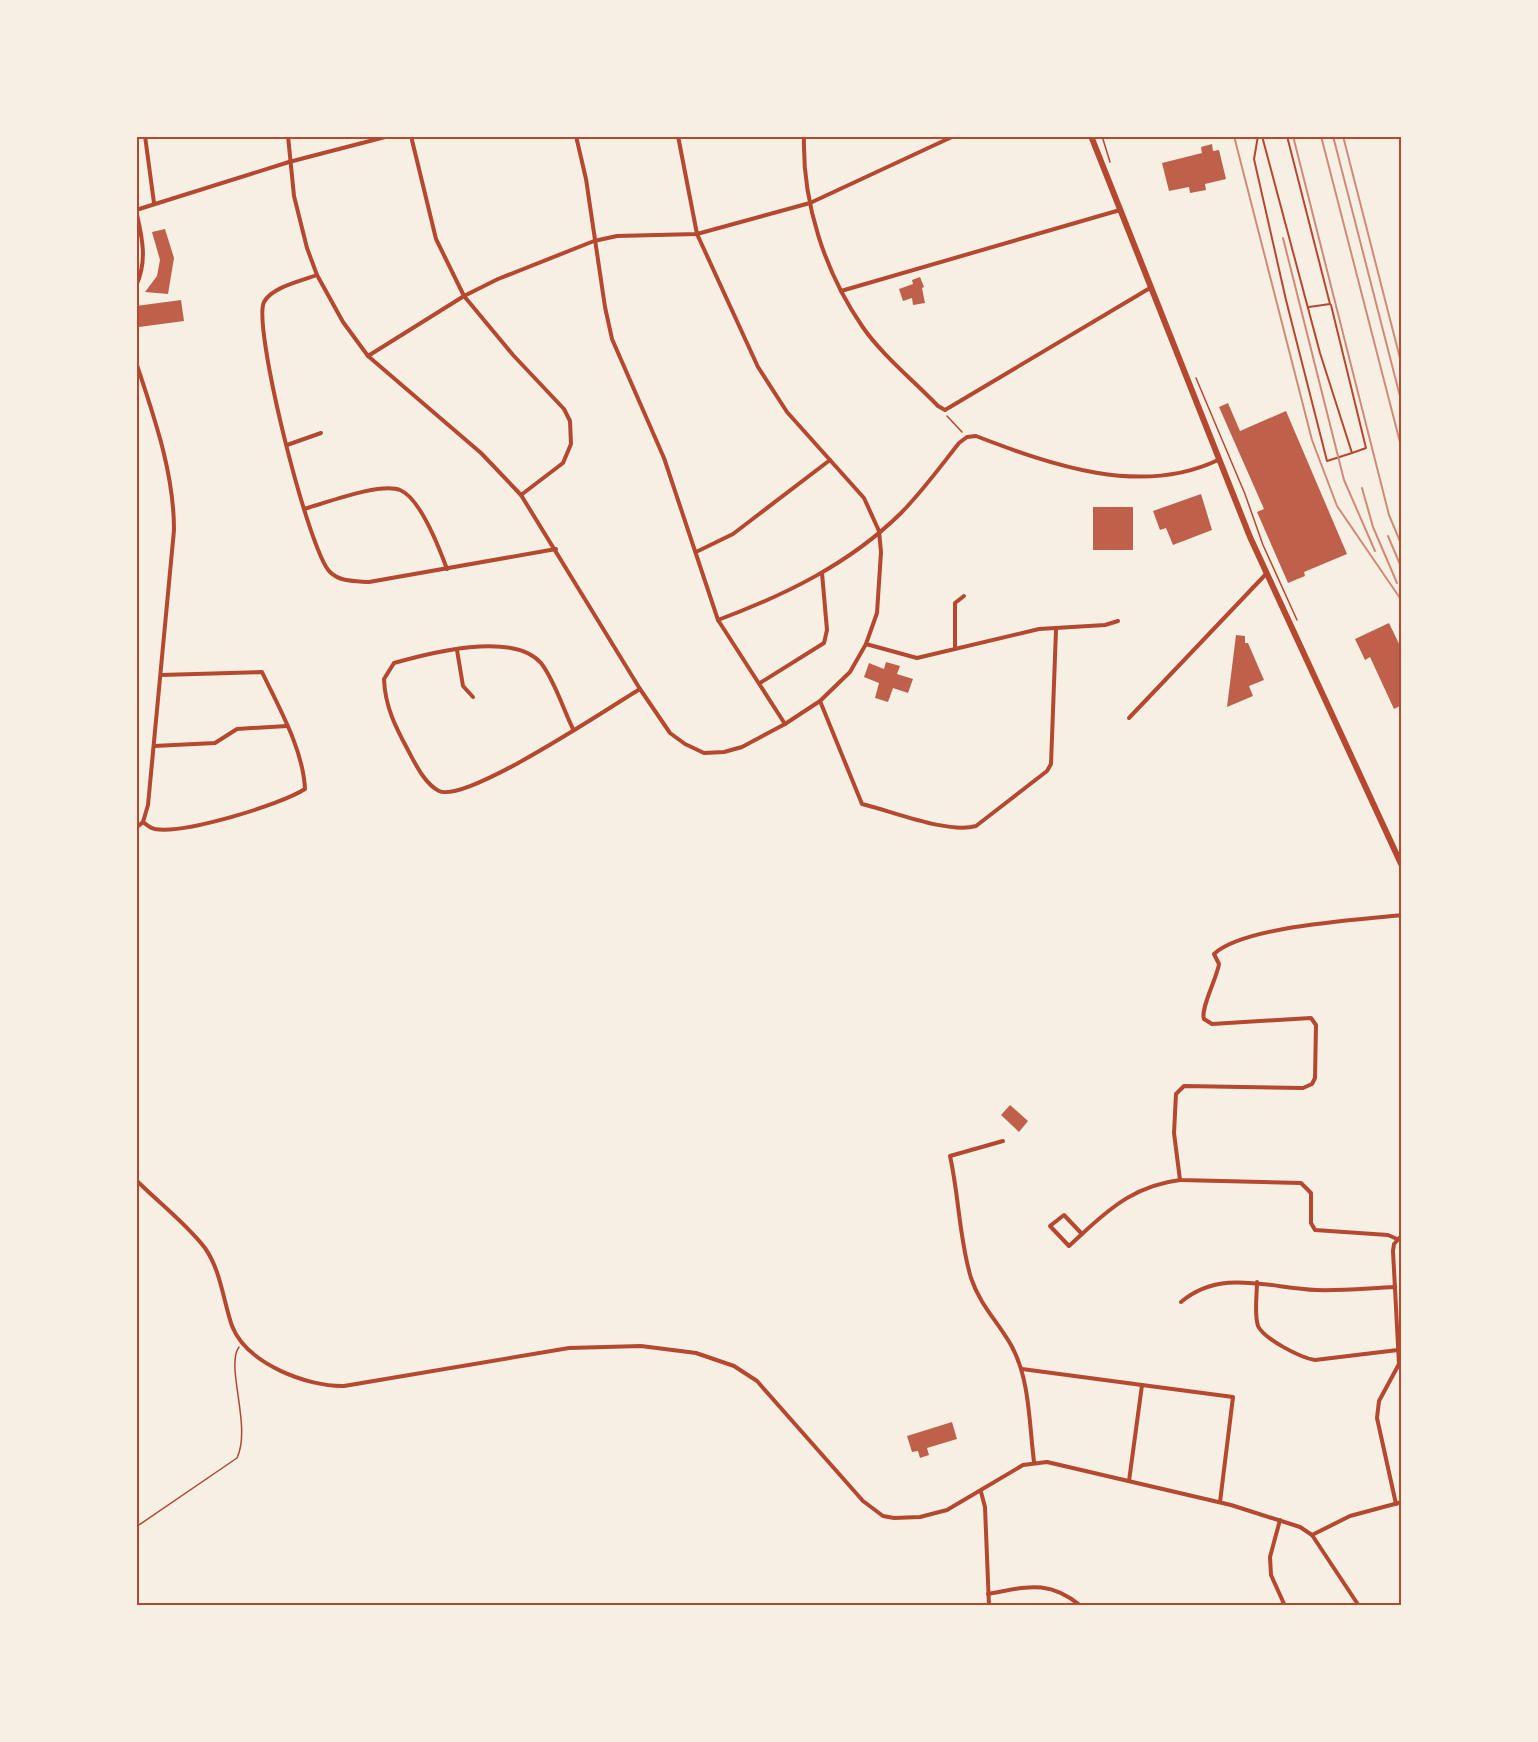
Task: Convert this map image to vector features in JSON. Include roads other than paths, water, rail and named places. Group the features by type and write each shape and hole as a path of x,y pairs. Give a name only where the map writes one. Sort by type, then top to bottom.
{"main road":[{"path":"1090,136 1218,460 1266,574 1401,866"}],"street":[{"path":"145,136 154,204"},
{"path":"288,136 289,162 299,222 316,276 343,322 368,356 481,453 521,495 640,689 670,733 685,744 704,753 742,747 784,724 820,701 850,672 866,644 877,613 880,587 879,531 864,498 787,412 769,386 725,299 697,234 678,136"},
{"path":"136,286 144,265 144,254 136,210 289,162 389,136"},
{"path":"411,136 436,239 464,296 513,355 564,409 570,421 571,444 563,464 521,495"},
{"path":"576,136 586,179 594,241 612,339 660,448 718,620 784,724"},
{"path":"804,136 803,165 810,202 830,270 863,328 938,406 945,410 1150,288"},
{"path":"368,356 464,296 498,279 594,241 617,236 697,234 810,202 954,136"},
{"path":"841,291 1120,210"},
{"path":"316,276 274,292 265,300 262,309 264,342 287,445 313,540 329,572 346,581 369,582 556,549"},
{"path":"136,362 167,463 174,514 154,746 143,822 136,828"},
{"path":"287,445 321,433"},
{"path":"718,620 777,597 847,558 910,503 958,443 967,437 976,436 1036,459 1116,475 1172,475 1218,460"},
{"path":"696,552 733,534 830,460"},
{"path":"304,509 376,490 399,490 407,495 426,522 447,569"},
{"path":"759,683 824,643 827,630 822,573"},
{"path":"1129,718 1266,574"},
{"path":"955,647 955,603 964,596"},
{"path":"866,644 917,658 955,647 1039,629 1056,630 1105,625 1118,621"},
{"path":"820,701 862,804 945,825 966,828 976,825 1047,771 1051,764 1056,630"},
{"path":"573,729 540,663 519,650 502,647 457,650 394,663 384,679 391,718 417,767 428,782 440,792 455,793 494,777 640,689"},
{"path":"457,650 463,686 474,697"},
{"path":"143,822 160,829 205,823 248,811 305,789 304,777 287,726 262,672 161,675"},
{"path":"154,746 215,743 237,729 287,726"},
{"path":"1180,1179 1174,1117 1176,1094 1182,1087 1303,1088 1312,1084 1316,1075 1316,1025 1311,1018 1212,1024 1204,1019 1202,1012 1213,988 1219,964 1214,954 1226,944 1239,939 1282,930 1401,915"},
{"path":"1004,1141 950,1155 966,1262 972,1281 994,1323 1010,1343 1022,1369 1034,1462"},
{"path":"1082,1234 1064,1215 1050,1226 1069,1246 1125,1197 1146,1187 1180,1179 1301,1183 1311,1193 1311,1223 1316,1230 1399,1237 1392,1251 1399,1364 1377,1411 1399,1503 1337,1521 1312,1535"},
{"path":"136,1180 205,1249 220,1281 235,1331 243,1342 259,1357 284,1372 326,1386 468,1366 523,1354 579,1347 628,1346 686,1351 724,1361 757,1382 856,1495 883,1516 906,1519 929,1515 959,1504 1017,1468 1034,1462 1047,1462 1220,1502 1280,1520 1312,1535 1359,1605"},
{"path":"1181,1302 1197,1288 1257,1282 1315,1290 1395,1287"},
{"path":"1257,1282 1257,1324 1262,1333 1303,1358 1315,1360 1398,1350"},
{"path":"1022,1369 1233,1397 1220,1502"},
{"path":"1129,1481 1142,1385"},
{"path":"981,1492 985,1507 989,1605"},
{"path":"1280,1520 1270,1557 1272,1575 1285,1605"},
{"path":"988,1594 1035,1585 1052,1587 1081,1605"}],"lane":[{"path":"1260,136 1309,307 1320,354 1352,453"},
{"path":"1260,136 1254,159 1286,300 1328,461 1366,448 1287,136"},
{"path":"1309,307 1330,304"}],"railway":[{"path":"1234,136 1312,440 1337,506 1402,601"},
{"path":"1293,136 1389,515 1402,546"},
{"path":"1321,136 1402,450"},
{"path":"1333,136 1402,404"},
{"path":"1343,136 1402,366"},
{"path":"1283,238 1344,480 1375,551"},
{"path":"1362,488 1373,527 1397,583"},
{"path":"1388,536 1402,569"}]}
